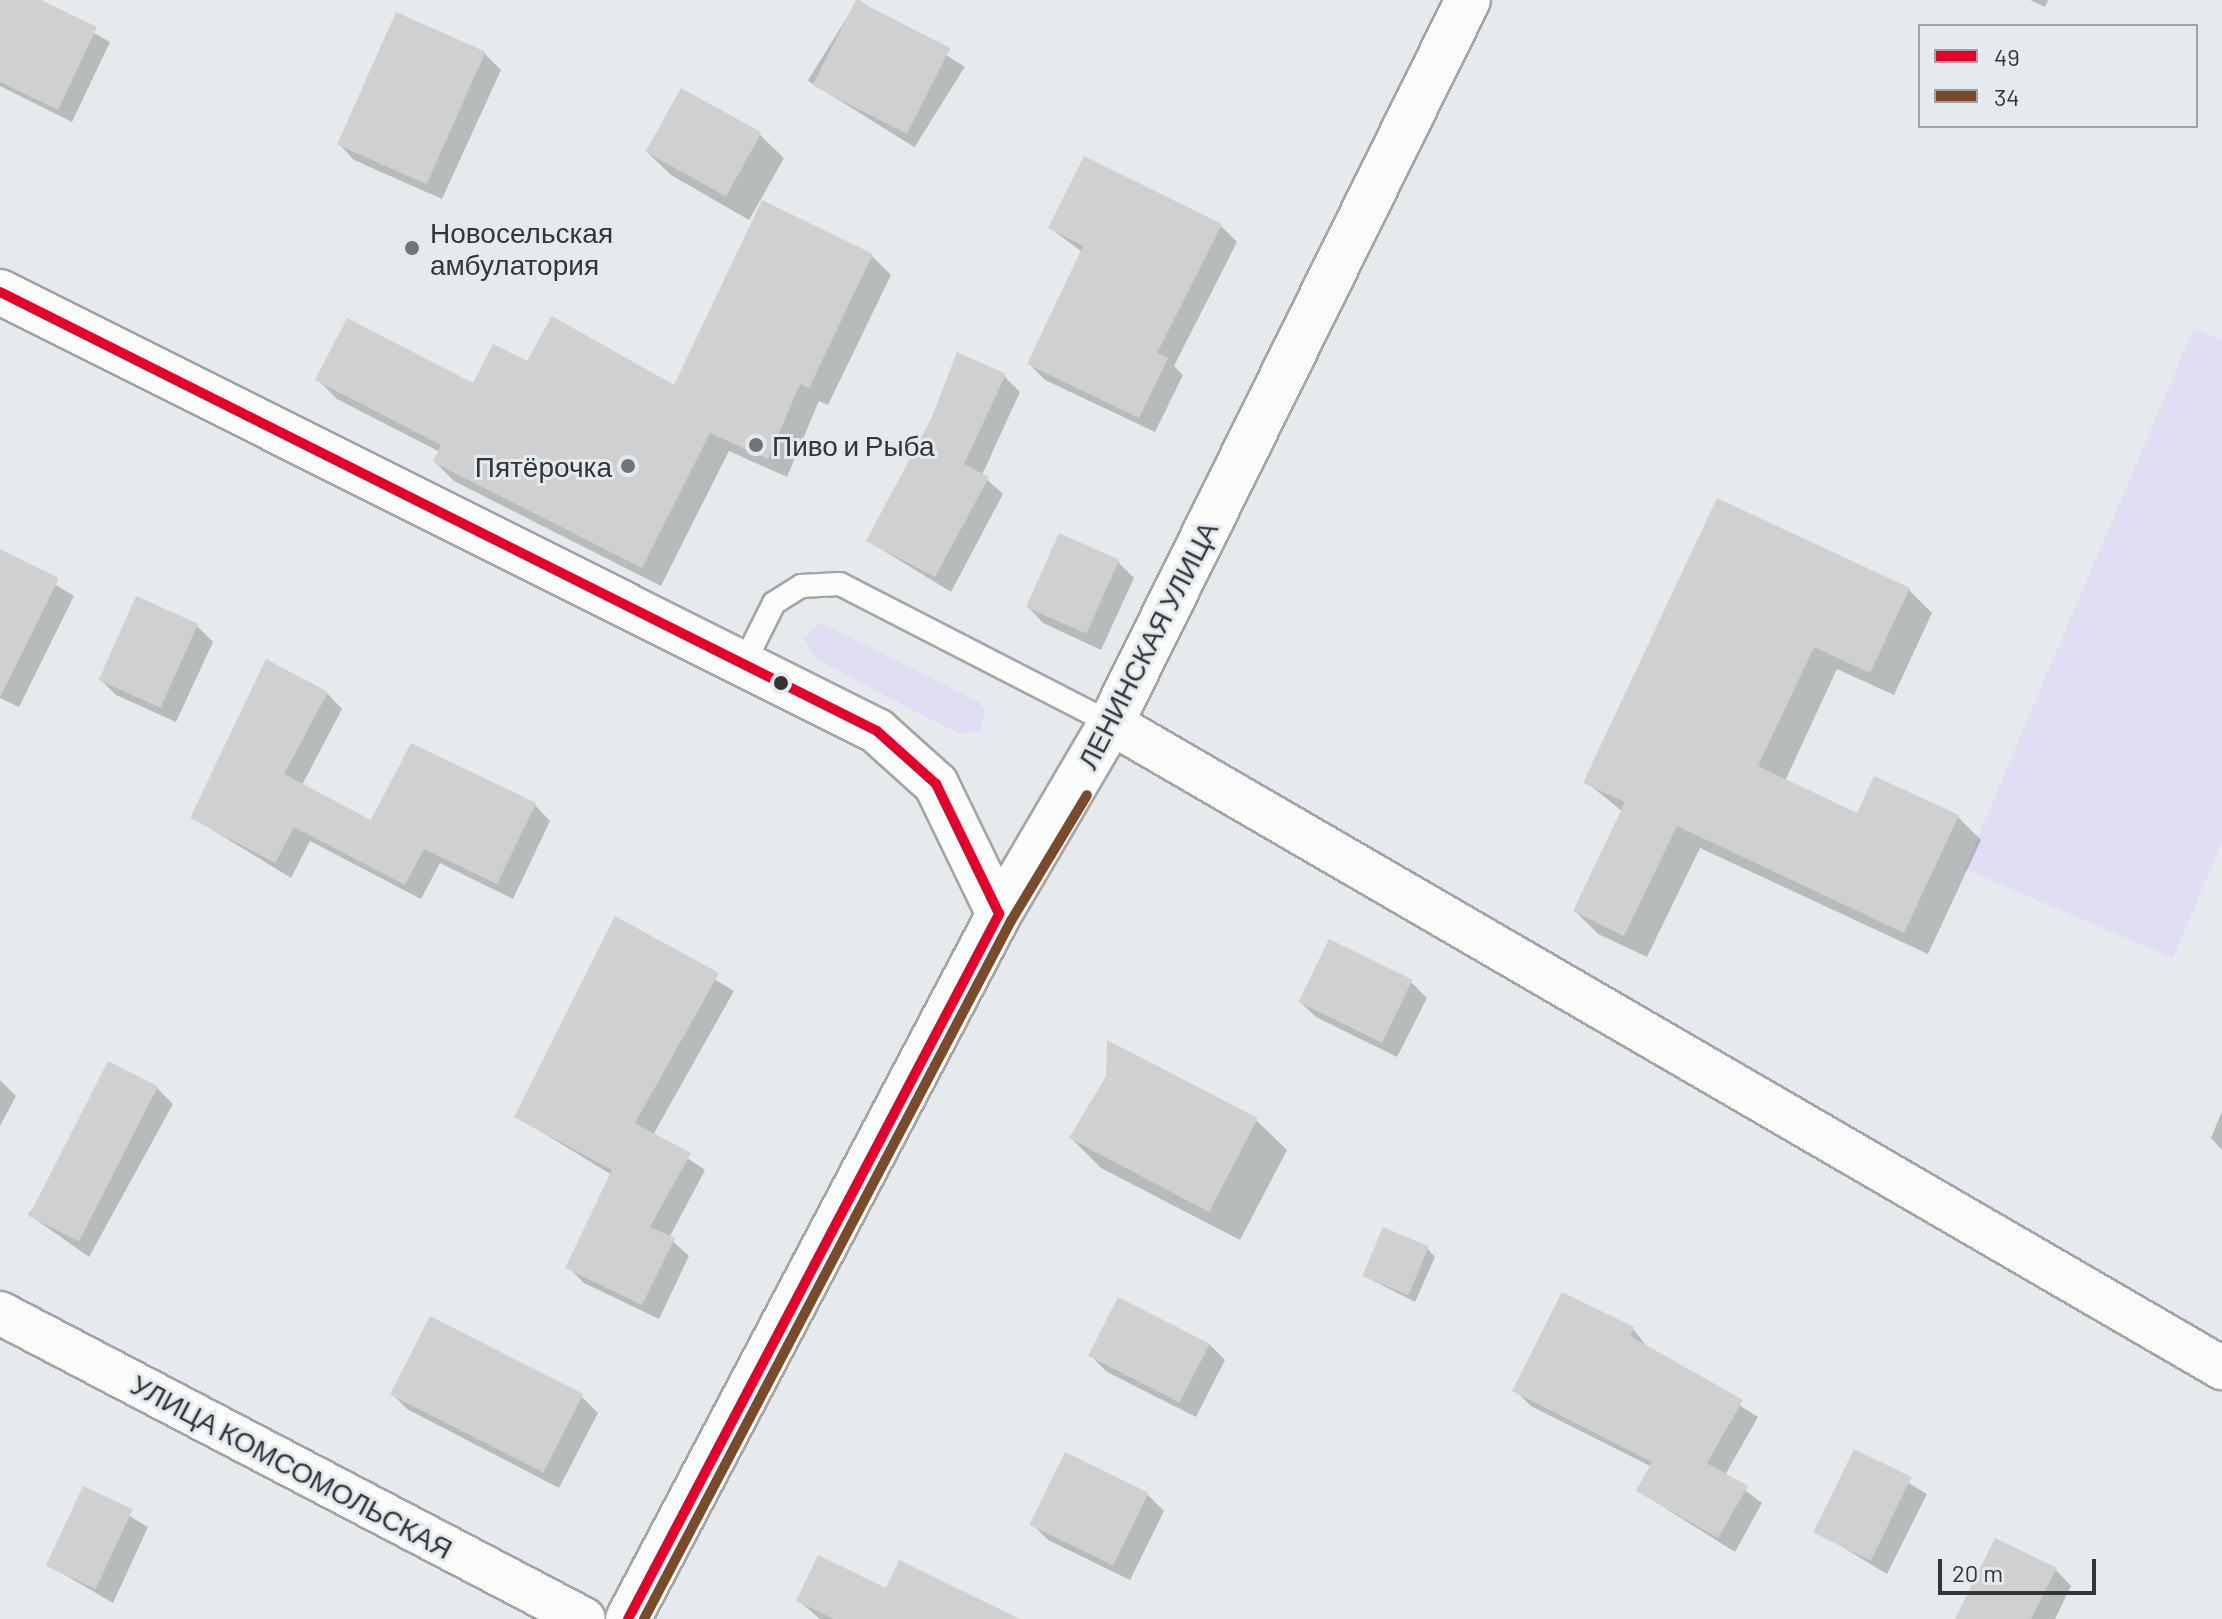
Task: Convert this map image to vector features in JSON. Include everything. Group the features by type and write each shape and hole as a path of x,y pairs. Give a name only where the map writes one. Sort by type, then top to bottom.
{"street":[{"name":"ЛЕНИНСКАЯ УЛИЦА","path":"628,1619 999,914 1111,723 1468,0"},
{"path":"0,292 877,731 936,784 999,914"},
{"path":"1111,723 2222,1368"},
{"name":"УЛИЦА КОМСОМОЛЬСКАЯ","path":"0,1313 584,1619"}],"lane":[{"path":"743,665 774,603 801,586 840,584 1111,723"}],"shaded area":[{"path":"2194,328 2222,340 2222,842 2173,958 1964,869"},
{"path":"820,622 977,701 985,709 981,731 959,734 814,658 804,638"}],"building":[{"path":"0,0 41,0 97,27 58,110 0,82"},
{"path":"856,0 950,48 907,134 812,86"},
{"path":"396,12 486,52 427,184 337,144"},
{"path":"681,88 761,133 726,196 646,152"},
{"path":"1084,156 1222,224 1157,353 1168,358 1139,418 1027,364 1083,246 1048,228"},
{"path":"762,200 873,254 809,388 800,384 768,459 710,433 642,568 433,462 441,445 315,380 347,318 473,383 493,344 527,361 552,316 674,385"},
{"path":"957,352 1006,374 964,464 989,477 935,577 866,541 932,417"},
{"path":"1717,498 1910,588 1870,673 1814,647 1758,766 1857,813 1874,776 1959,815 1904,933 1677,826 1624,936 1573,911 1625,802 1583,783"},
{"path":"1059,533 1119,560 1086,634 1026,607"},
{"path":"0,549 59,578 0,698"},
{"path":"136,596 198,624 161,708 99,680"},
{"path":"266,659 328,692 284,774 371,820 411,743 536,803 497,884 424,849 405,885 294,827 275,863 190,818"},
{"path":"615,916 719,973 635,1123 691,1153 650,1227 675,1238 642,1305 565,1268 612,1170 514,1117"},
{"path":"1329,939 1413,980 1382,1043 1298,1002"},
{"path":"1107,1040 1258,1118 1209,1212 1069,1138 1106,1076"},
{"path":"108,1061 158,1086 79,1241 29,1216"},
{"path":"1383,1227 1429,1247 1408,1295 1362,1276"},
{"path":"1562,1292 1634,1327 1630,1336 1743,1400 1707,1463 1748,1486 1718,1538 1636,1491 1652,1462 1512,1391"},
{"path":"1118,1297 1210,1344 1180,1403 1088,1356"},
{"path":"430,1316 583,1394 543,1472 390,1394"},
{"path":"1854,1449 1912,1477 1871,1561 1813,1533"},
{"path":"1065,1452 1149,1493 1113,1566 1029,1525"},
{"path":"83,1486 133,1509 96,1589 46,1566"},
{"path":"1995,1538 2057,1568 2031,1619 1955,1619"},
{"path":"818,1555 886,1588 899,1560 1020,1619 834,1619 796,1601"}],"transit line":[{"name":"49","path":"0,292 877,731 936,784 999,914"},
{"name":"34","path":"644,1619 1011,921 1087,795"},
{"name":"49","path":"628,1619 999,914"}],"place":[{"name":"Новосельская амбулатория","path":"412,248"},
{"name":"Пиво и Рыба","path":"756,445"},
{"name":"Пятёрочка","path":"628,466"}]}
